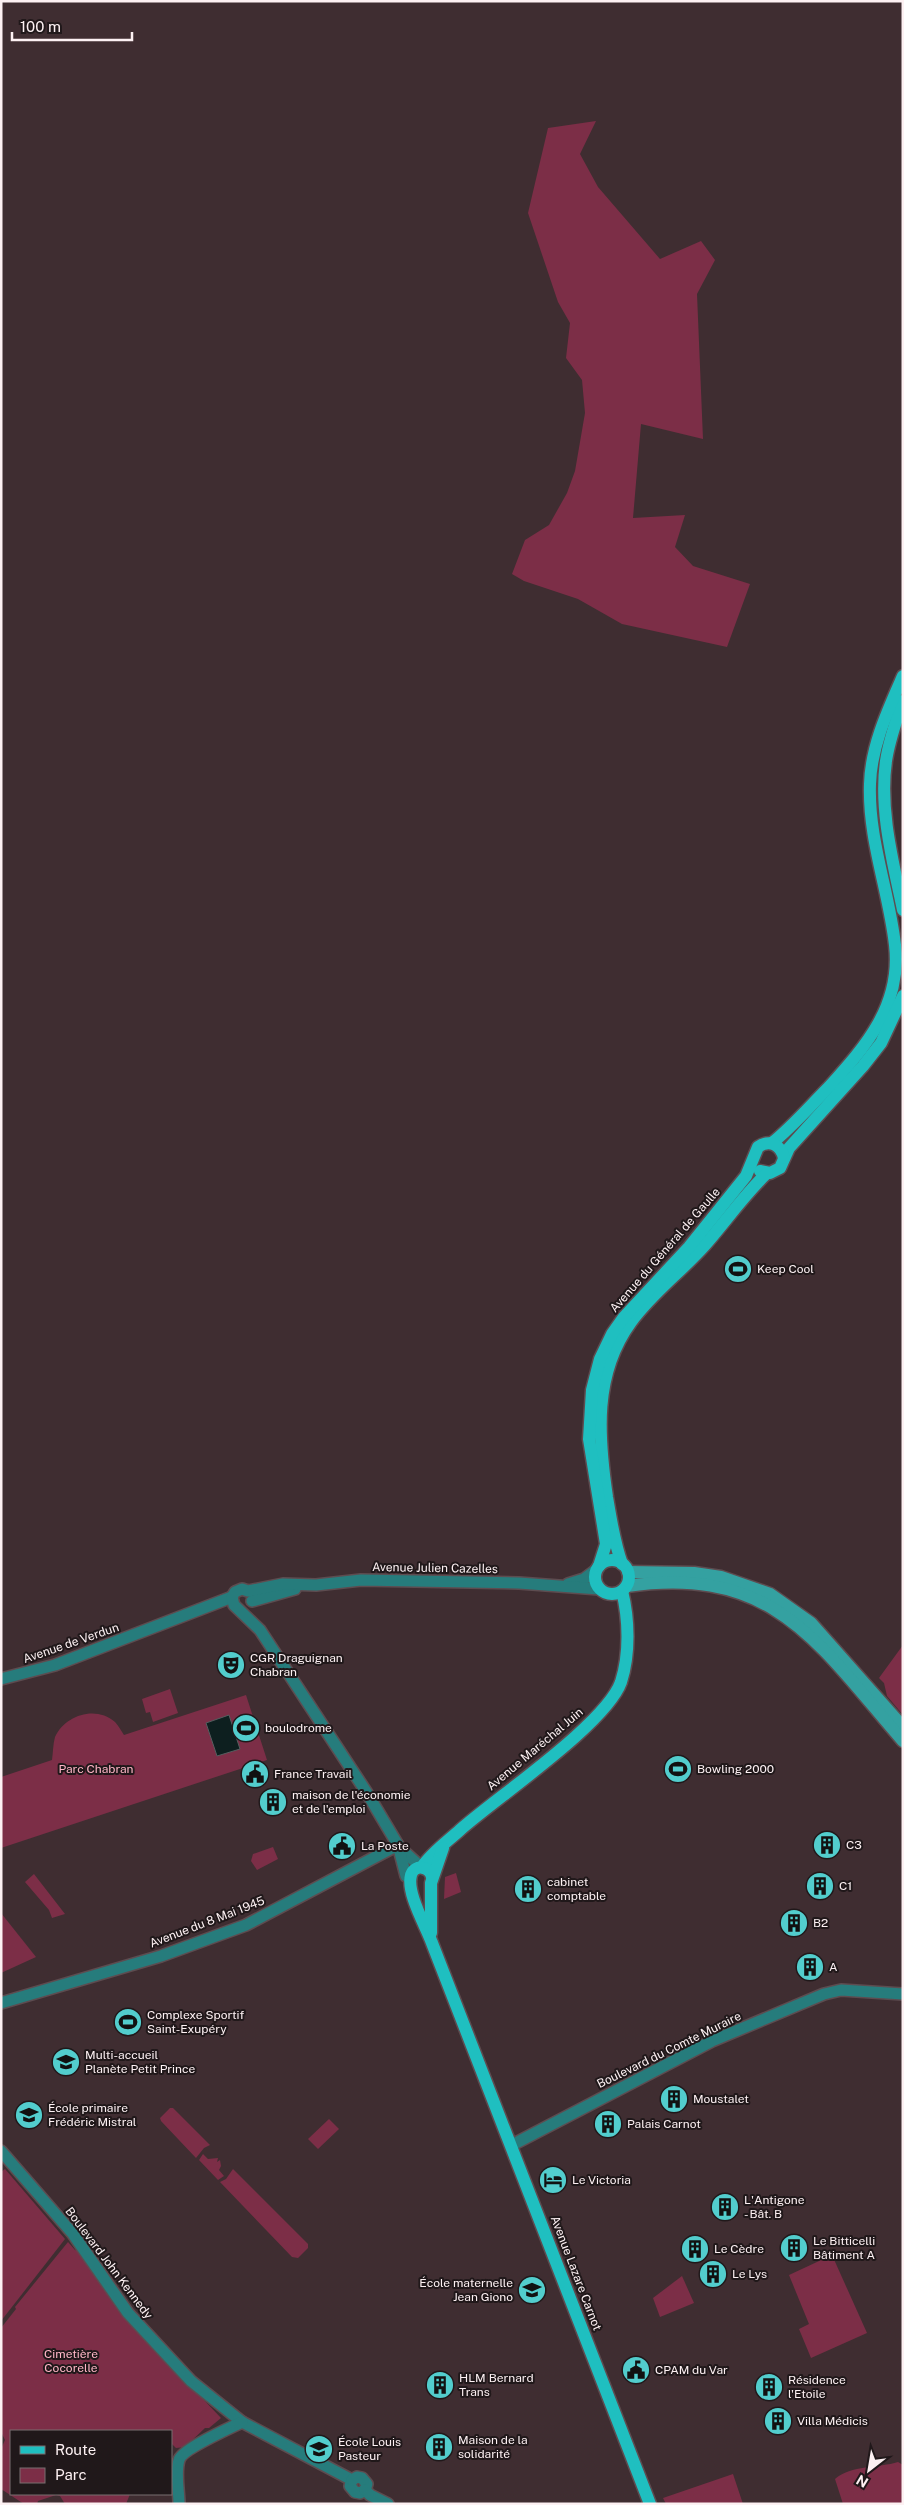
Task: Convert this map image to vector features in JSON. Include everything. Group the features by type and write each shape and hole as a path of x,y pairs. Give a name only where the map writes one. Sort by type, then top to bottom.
{"main road":[{"name":"Avenue du Général de Gaulle","path":"598,1568 606,1544 589,1439 592,1390 600,1359 612,1334 624,1317 709,1224 746,1176 758,1147 765,1143 772,1143 852,1062 875,1032 890,1001 896,974 896,946 874,840 870,784 872,761 883,725 903,676"},
{"path":"903,701 893,728 886,762 885,793 888,830 903,910"},
{"name":"Avenue du Général de Gaulle","path":"625,1568 615,1543 599,1434 602,1392 608,1363 620,1339 639,1312 704,1246 750,1190 767,1173 780,1168 795,1141 863,1066 881,1043 903,996"},
{"path":"772,1143 778,1146 784,1158"},
{"path":"753,1161 760,1172 767,1173"},
{"path":"903,1727 811,1622 783,1602 721,1577 625,1568 610,1560 598,1568 595,1582 603,1592 624,1588 686,1583 756,1592 805,1631 903,1741"},
{"path":"624,1588 625,1568"},
{"name":"Avenue Maréchal Juin","path":"421,1867 445,1844 566,1744 613,1696 621,1681 627,1649 624,1588"},
{"name":"Avenue Maréchal Juin","path":"603,1592 621,1613 626,1633"},
{"name":"Avenue Maréchal Juin","path":"432,1880 445,1844"},
{"path":"421,1867 430,1871 432,1880 421,1889 411,1881 414,1870 421,1867"},
{"name":"Avenue Lazare Carnot","path":"431,1940 432,1880"},
{"name":"Avenue Lazare Carnot","path":"411,1881 413,1897 512,2145 650,2504"}],"street":[{"name":"Avenue Julien Cazelles","path":"554,1585 576,1582 598,1568"},
{"name":"Avenue Julien Cazelles","path":"242,1601 283,1584 316,1585 384,1580 554,1585 603,1592"},
{"path":"242,1601 398,1845 421,1867"},
{"name":"Avenue de Verdun","path":"1,1679 56,1665 149,1631 242,1601"},
{"path":"398,1845 406,1876 411,1881"},
{"name":"Avenue du 8 Mai 1945","path":"1,2003 192,1946 246,1924 398,1845"},
{"name":"Boulevard du Comte Muraire","path":"512,2145 712,2041 824,1994 841,1990 903,1994"},
{"name":"Boulevard John Kennedy","path":"1,2151 73,2234 128,2314 191,2381 242,2422 352,2480 350,2486 354,2492 360,2493 365,2490 370,2495 388,2504"},
{"path":"179,2504 178,2461 188,2450 242,2422"}],"green space":[{"path":"596,121 580,154 598,187 660,259 701,241 715,260 697,294 703,439 641,424 633,518 685,515 675,547 693,566 750,584 727,647 622,624 578,599 524,581 512,574 525,540 549,525 567,493 575,471 585,413 582,380 566,358 570,323 558,302 528,213 548,128"},
{"path":"903,1645 903,1715 887,1696 884,1683 879,1678"},
{"path":"170,1689 178,1713 153,1722 150,1712 146,1713 142,1699"},
{"name":"Parc Chabran","path":"246,1695 267,1760 1,1848 1,1777 52,1760 55,1737 60,1729 73,1718 90,1713 99,1714 115,1722 124,1735"},
{"path":"273,1847 278,1859 257,1870 251,1861 253,1854"},
{"path":"456,1873 461,1892 444,1899 445,1877"},
{"path":"34,1874 65,1914 52,1918 49,1910 25,1882"},
{"path":"1,1913 36,1957 1,1973"},
{"path":"170,2108 173,2108 210,2145 204,2148 196,2158 161,2121 160,2118"},
{"path":"329,2119 339,2129 318,2149 308,2139"},
{"path":"203,2154 208,2159 218,2158 217,2162 220,2160 221,2166 219,2170 224,2176 218,2180 199,2160"},
{"path":"5,2169 65,2239 1,2321 1,2172"},
{"path":"233,2169 308,2244 308,2248 298,2258 292,2257 220,2182 226,2179"},
{"name":"Cimetière Cocorelle","path":"68,2242 75,2250 80,2251 127,2319 221,2418 209,2428 205,2428 185,2447 176,2448 172,2444 172,2430 10,2430 10,2495 1,2489 1,2449 5,2440 1,2432 1,2328 16,2309 15,2307"},
{"path":"832,2255 867,2333 811,2358 799,2329 809,2324 789,2275"},
{"path":"682,2276 694,2303 660,2317 653,2298"},
{"path":"898,2462 903,2465 903,2504 843,2504 835,2479 849,2471"},
{"path":"733,2474 743,2504 666,2504 663,2498"},
{"name":"Cimetière Cocorelle","path":"10,2495 56,2495 38,2501 37,2504 24,2504"},
{"name":"Cimetière Cocorelle","path":"56,2495 130,2495 126,2504 65,2504 60,2496"}],"shaded area":[{"path":"229,1715 240,1749 217,1756 206,1723"}],"place":[{"name":"Keep Cool","path":"738,1269"},
{"name":"CGR Draguignan Chabran","path":"231,1665"},
{"name":"boulodrome","path":"246,1728"},
{"name":"Bowling 2000","path":"678,1769"},
{"name":"France Travail","path":"255,1774"},
{"name":"maison de l'économie et de l'emploi","path":"273,1802"},
{"name":"C3","path":"827,1845"},
{"name":"La Poste","path":"342,1846"},
{"name":"C1","path":"820,1886"},
{"name":"cabinet comptable","path":"528,1889"},
{"name":"B2","path":"794,1923"},
{"name":"A","path":"810,1967"},
{"name":"Complexe Sportif Saint-Exupéry","path":"128,2022"},
{"name":"Multi-accueil Planète Petit Prince","path":"66,2062"},
{"name":"Moustalet","path":"674,2099"},
{"name":"École primaire Frédéric Mistral","path":"29,2115"},
{"name":"Palais Carnot","path":"608,2124"},
{"name":"Le Victoria","path":"553,2180"},
{"name":"L'Antigone - Bât. B","path":"725,2207"},
{"name":"Le Bitticelli Bâtiment A","path":"794,2248"},
{"name":"Le Cèdre","path":"695,2249"},
{"name":"Le Lys","path":"713,2274"},
{"name":"École maternelle Jean Giono","path":"532,2290"},
{"name":"CPAM du Var","path":"636,2370"},
{"name":"HLM Bernard Trans","path":"440,2385"},
{"name":"Résidence l'Etoile","path":"769,2387"},
{"name":"Villa Médicis","path":"778,2421"},
{"name":"Maison de la solidarité","path":"439,2447"},
{"name":"École Louis Pasteur","path":"319,2449"}]}
